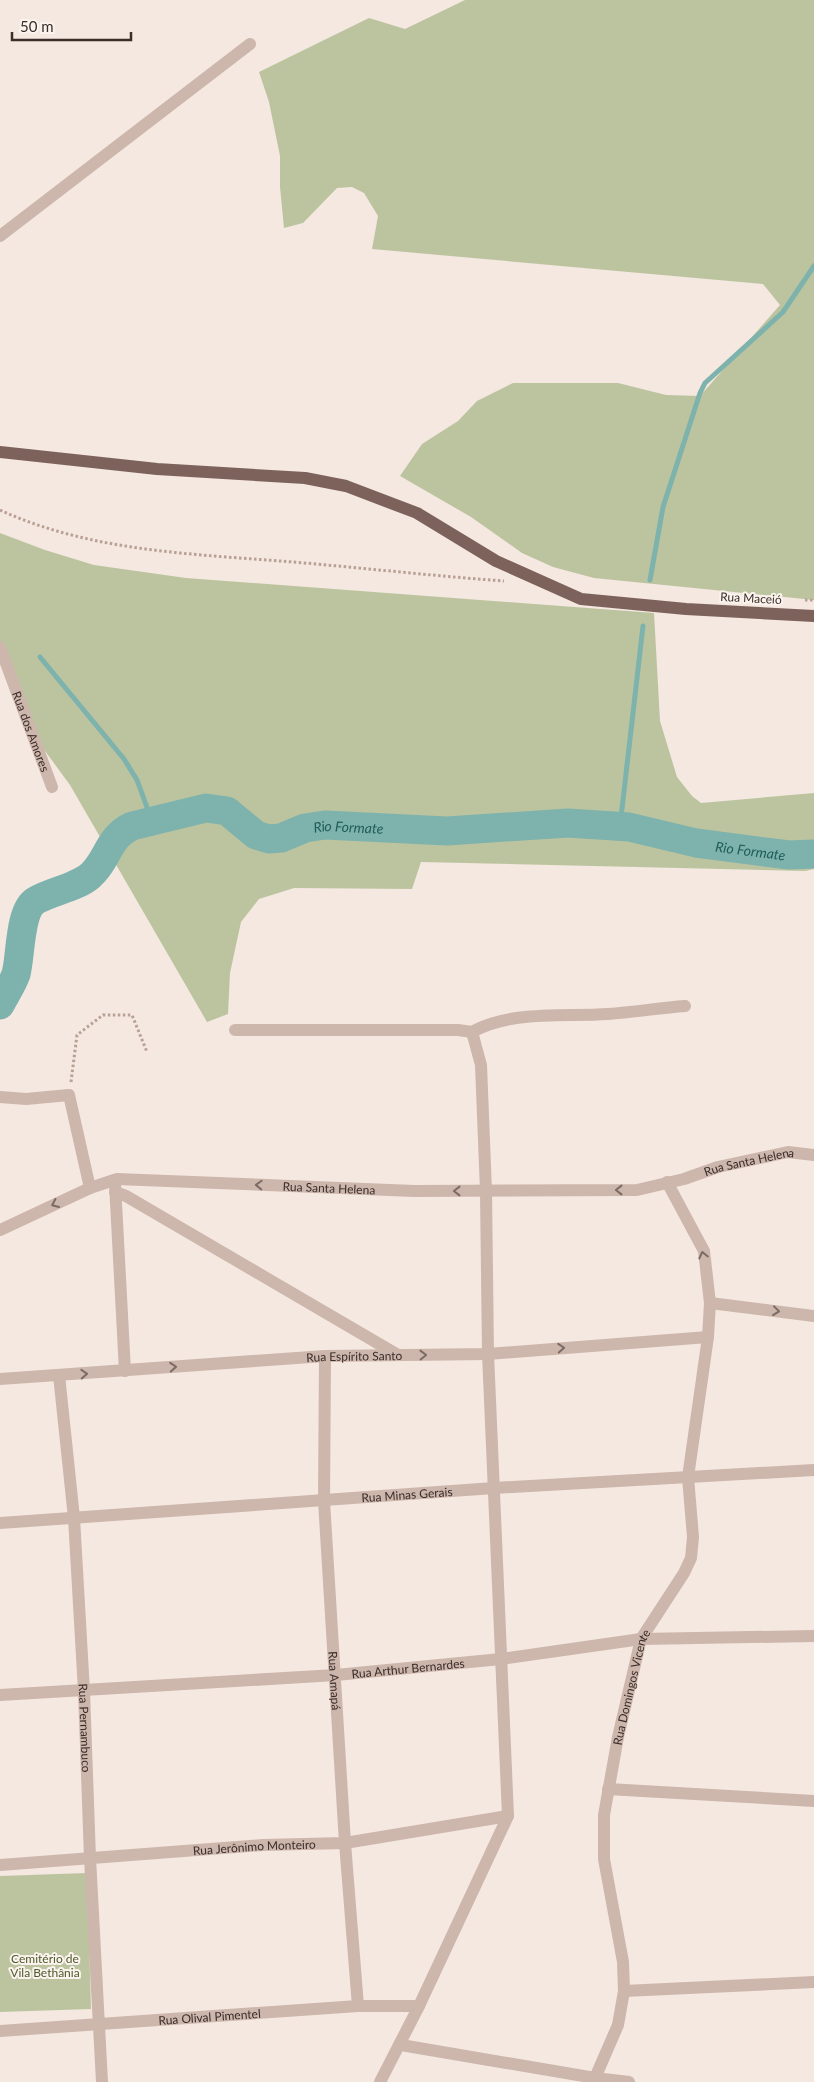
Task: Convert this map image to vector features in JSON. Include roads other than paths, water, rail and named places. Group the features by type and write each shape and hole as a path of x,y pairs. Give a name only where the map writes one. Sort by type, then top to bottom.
{"main road":[{"name":"Rua Maceió","path":"0,452 157,469 305,478 346,486 417,513 496,561 582,600 686,609 814,616"}],"street":[{"path":"0,236 250,44"},
{"name":"Rua dos Amores","path":"0,647 52,787"},
{"path":"235,1030 458,1030 472,1032 486,1024 503,1019 608,1014 685,1006"},
{"path":"380,2082 420,2006 508,1816 488,1354 486,1191 481,1065 472,1032"},
{"path":"0,1097 26,1099 69,1094 90,1188"},
{"name":"Rua Santa Helena","path":"0,1230 90,1188 115,1186 414,1191 637,1190 718,1167 788,1152 814,1155"},
{"name":"Rua Domingos Vicente","path":"596,2078 618,2025 624,1991 624,1962 604,1858 604,1815 608,1789 641,1639 684,1573 691,1558 693,1537 688,1476 708,1337 710,1303 704,1251 667,1182"},
{"path":"115,1186 126,1196 398,1355"},
{"path":"115,1186 125,1371"},
{"path":"710,1303 814,1316"},
{"name":"Rua Espírito Santo","path":"0,1379 325,1356 488,1354 708,1337"},
{"name":"Rua Amapá","path":"325,1356 324,1501 345,1843 358,2006"},
{"name":"Rua Pernambuco","path":"59,1375 74,1518 102,2082"},
{"name":"Rua Minas Gerais","path":"0,1523 494,1488 814,1470"},
{"name":"Rua Arthur Bernardes","path":"0,1695 336,1675 501,1659 641,1639 814,1636"},
{"path":"608,1789 814,1801"},
{"name":"Rua Jerônimo Monteiro","path":"0,1865 263,1845 345,1843 508,1816"},
{"path":"624,1991 814,1982"},
{"name":"Rua Olival Pimentel","path":"0,2031 358,2006 420,2006"},
{"path":"401,2045 629,2082"}],"waterway":[{"path":"650,580 663,507 700,393 705,383 783,312 814,266"},
{"path":"620,826 643,626"},
{"path":"40,657 124,759 137,780 152,821"},
{"name":"Rio Formate","path":"0,1005 16,974 23,924 30,907 35,901 79,883 91,875 97,869 118,836 132,826 206,808 227,811 256,835 269,839 281,838 305,828 325,825 447,831 568,823 629,827 696,843 789,855 814,854"}],"park label":[{"name":"Cemitério de Vila Bethânia","path":"45,1965"}]}
